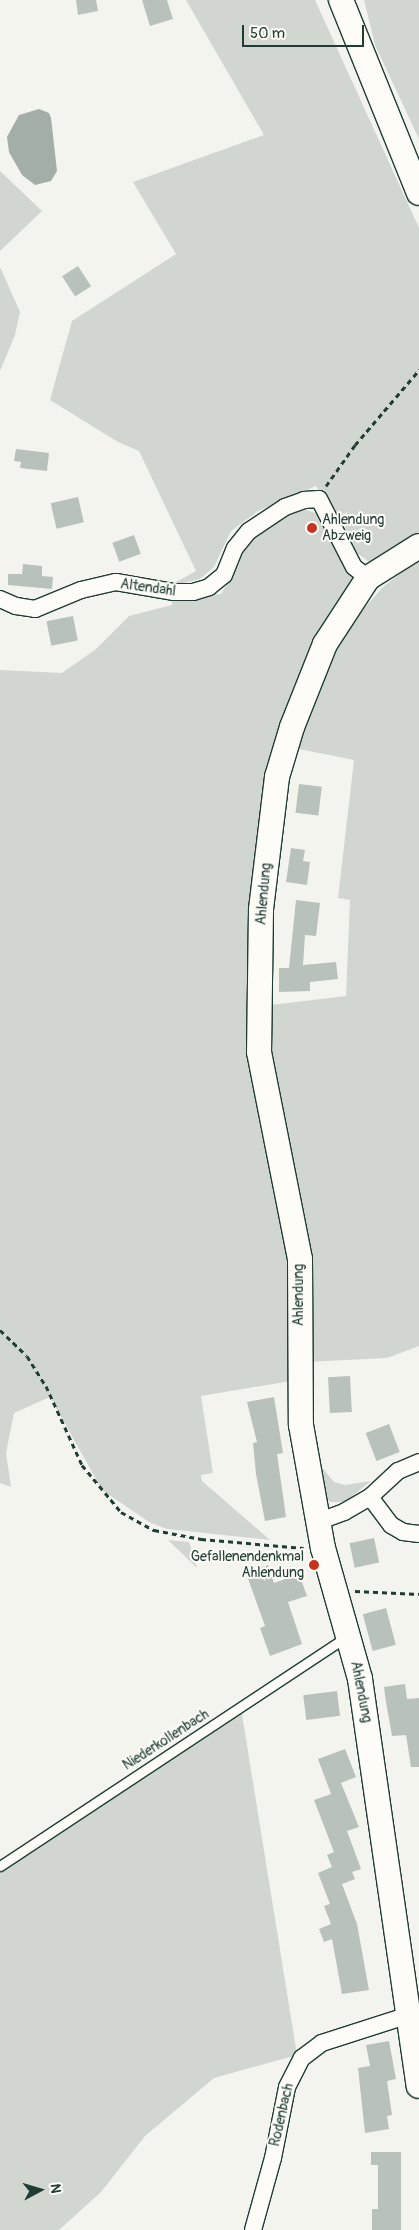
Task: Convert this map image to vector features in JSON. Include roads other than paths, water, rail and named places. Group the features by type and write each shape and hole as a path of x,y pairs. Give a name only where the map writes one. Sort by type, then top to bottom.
{"street":[{"path":"341,0 419,193"},
{"name":"Altendahl","path":"0,599 16,606 35,609 81,590 116,582 174,592 193,592 209,587 224,575 235,548 248,531 285,507 304,500 319,499 354,567 368,578"},
{"name":"Ahlendung","path":"419,546 368,578 325,644 292,727 277,777 261,910 259,1052 300,1259 300,1426 322,1548 360,1679 419,2086"},
{"path":"317,1522 344,1512 370,1496 398,1471 419,1462"},
{"path":"370,1496 391,1525 402,1532 419,1534"},
{"name":"Rodenbach","path":"253,2230 287,2087 302,2058 322,2044 409,2015"}],"lane":[{"name":"Niederkollenbach","path":"0,1866 347,1636"}],"place":[{"name":"Ahlendung Abzweig","path":"312,528"},
{"name":"Gefallenendenkmal Ahlendung","path":"314,1565"}]}
